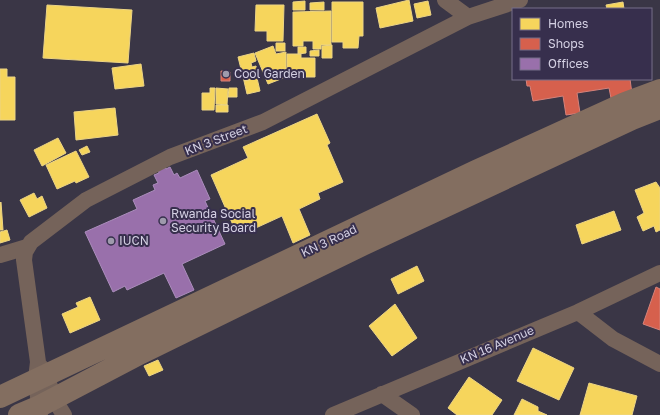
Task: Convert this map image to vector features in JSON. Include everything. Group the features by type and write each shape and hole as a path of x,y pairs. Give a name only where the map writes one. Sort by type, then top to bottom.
{"highway":[{"name":"KN 3 Road","path":"0,396 40,372 625,103 660,90"},
{"name":"KN 3 Road","path":"43,410 141,353 358,247 632,119 660,108"}],"street":[{"path":"445,0 468,16"},
{"name":"KN 3 Street","path":"27,247 31,242 86,200 170,157 263,122 468,16 520,0"},
{"path":"0,255 27,247 24,260 40,372 43,410"},
{"name":"KN 16 Avenue","path":"333,415 578,312 660,273"},
{"path":"578,312 613,339 660,364"},
{"path":"382,394 412,415"}],"building: Homes":[{"path":"409,0 413,21 380,28 376,8"},
{"path":"305,1 305,10 293,10 293,2"},
{"path":"428,1 431,15 417,18 414,4"},
{"path":"324,2 324,10 310,10 310,3"},
{"path":"332,2 363,2 363,36 359,36 358,48 343,48 343,42 332,42"},
{"path":"623,2 624,8 607,8 606,5"},
{"path":"47,5 132,10 128,63 43,58"},
{"path":"256,5 284,5 283,41 267,41 267,31 255,31"},
{"path":"331,11 331,45 321,45 321,49 313,49 313,41 303,41 303,46 293,46 293,12"},
{"path":"276,43 285,43 285,51 276,51"},
{"path":"332,45 332,58 322,58 322,46"},
{"path":"273,46 276,54 286,52 286,77 268,84 255,53"},
{"path":"298,47 306,47 306,53 298,54"},
{"path":"319,50 319,56 310,56 310,51"},
{"path":"254,53 256,61 251,63 252,67 256,66 258,75 256,75 256,78 244,81 238,57"},
{"path":"287,54 301,54 301,58 315,58 315,77 287,77"},
{"path":"141,64 144,86 115,89 112,68"},
{"path":"0,69 7,69 7,77 15,77 15,120 0,120"},
{"path":"257,78 260,91 247,94 244,81"},
{"path":"210,88 215,88 214,110 202,110 202,93 210,93"},
{"path":"216,88 228,89 227,105 216,104"},
{"path":"229,88 237,88 237,97 228,97"},
{"path":"216,105 228,105 228,112 216,112"},
{"path":"115,108 118,135 76,140 74,112"},
{"path":"317,114 330,143 327,145 343,182 318,193 320,199 299,209 310,235 293,243 282,216 247,232 245,228 236,232 211,175 248,158 243,147"},
{"path":"58,138 66,153 42,166 34,150"},
{"path":"87,146 90,152 82,155 79,150"},
{"path":"76,151 89,177 57,189 46,165"},
{"path":"656,182 660,188 660,230 656,232 654,226 643,231 637,217 644,213 635,190"},
{"path":"34,193 37,199 42,196 47,208 29,217 20,200"},
{"path":"1,202 3,230 0,230"},
{"path":"614,211 621,230 582,244 576,225"},
{"path":"7,230 10,240 0,243 0,232"},
{"path":"417,266 424,281 398,294 391,279"},
{"path":"90,297 100,320 70,333 62,314 78,307 76,303"},
{"path":"395,304 417,338 392,356 369,326"},
{"path":"533,348 574,368 559,400 517,381"},
{"path":"158,360 163,370 149,376 144,366"},
{"path":"469,377 502,400 492,415 457,415 448,408"},
{"path":"589,383 637,396 632,415 580,415"},
{"path":"522,399 538,407 538,411 547,415 514,415"}],"building: Shops":[{"path":"221,71 230,72 230,81 221,81"},
{"path":"526,80 630,80 632,94 611,98 609,88 577,93 580,113 566,115 563,96 533,101 530,86 527,86"},
{"path":"656,287 660,289 660,330 643,324"}],"building: Offices":[{"name":"Rwanda Social Security Board","path":"165,166 166,169 170,167 174,175 177,173 180,178 197,170 210,199 205,201 225,244 182,264 194,290 176,298 164,273 127,290 125,286 113,292 85,232 137,209 133,200 155,190 153,185 158,183 154,175 159,173 158,169"}],"place":[{"name":"Cool Garden","path":"226,74"},
{"name":"Rwanda Social Security Board","path":"163,221"},
{"name":"IUCN","path":"111,241"}]}
